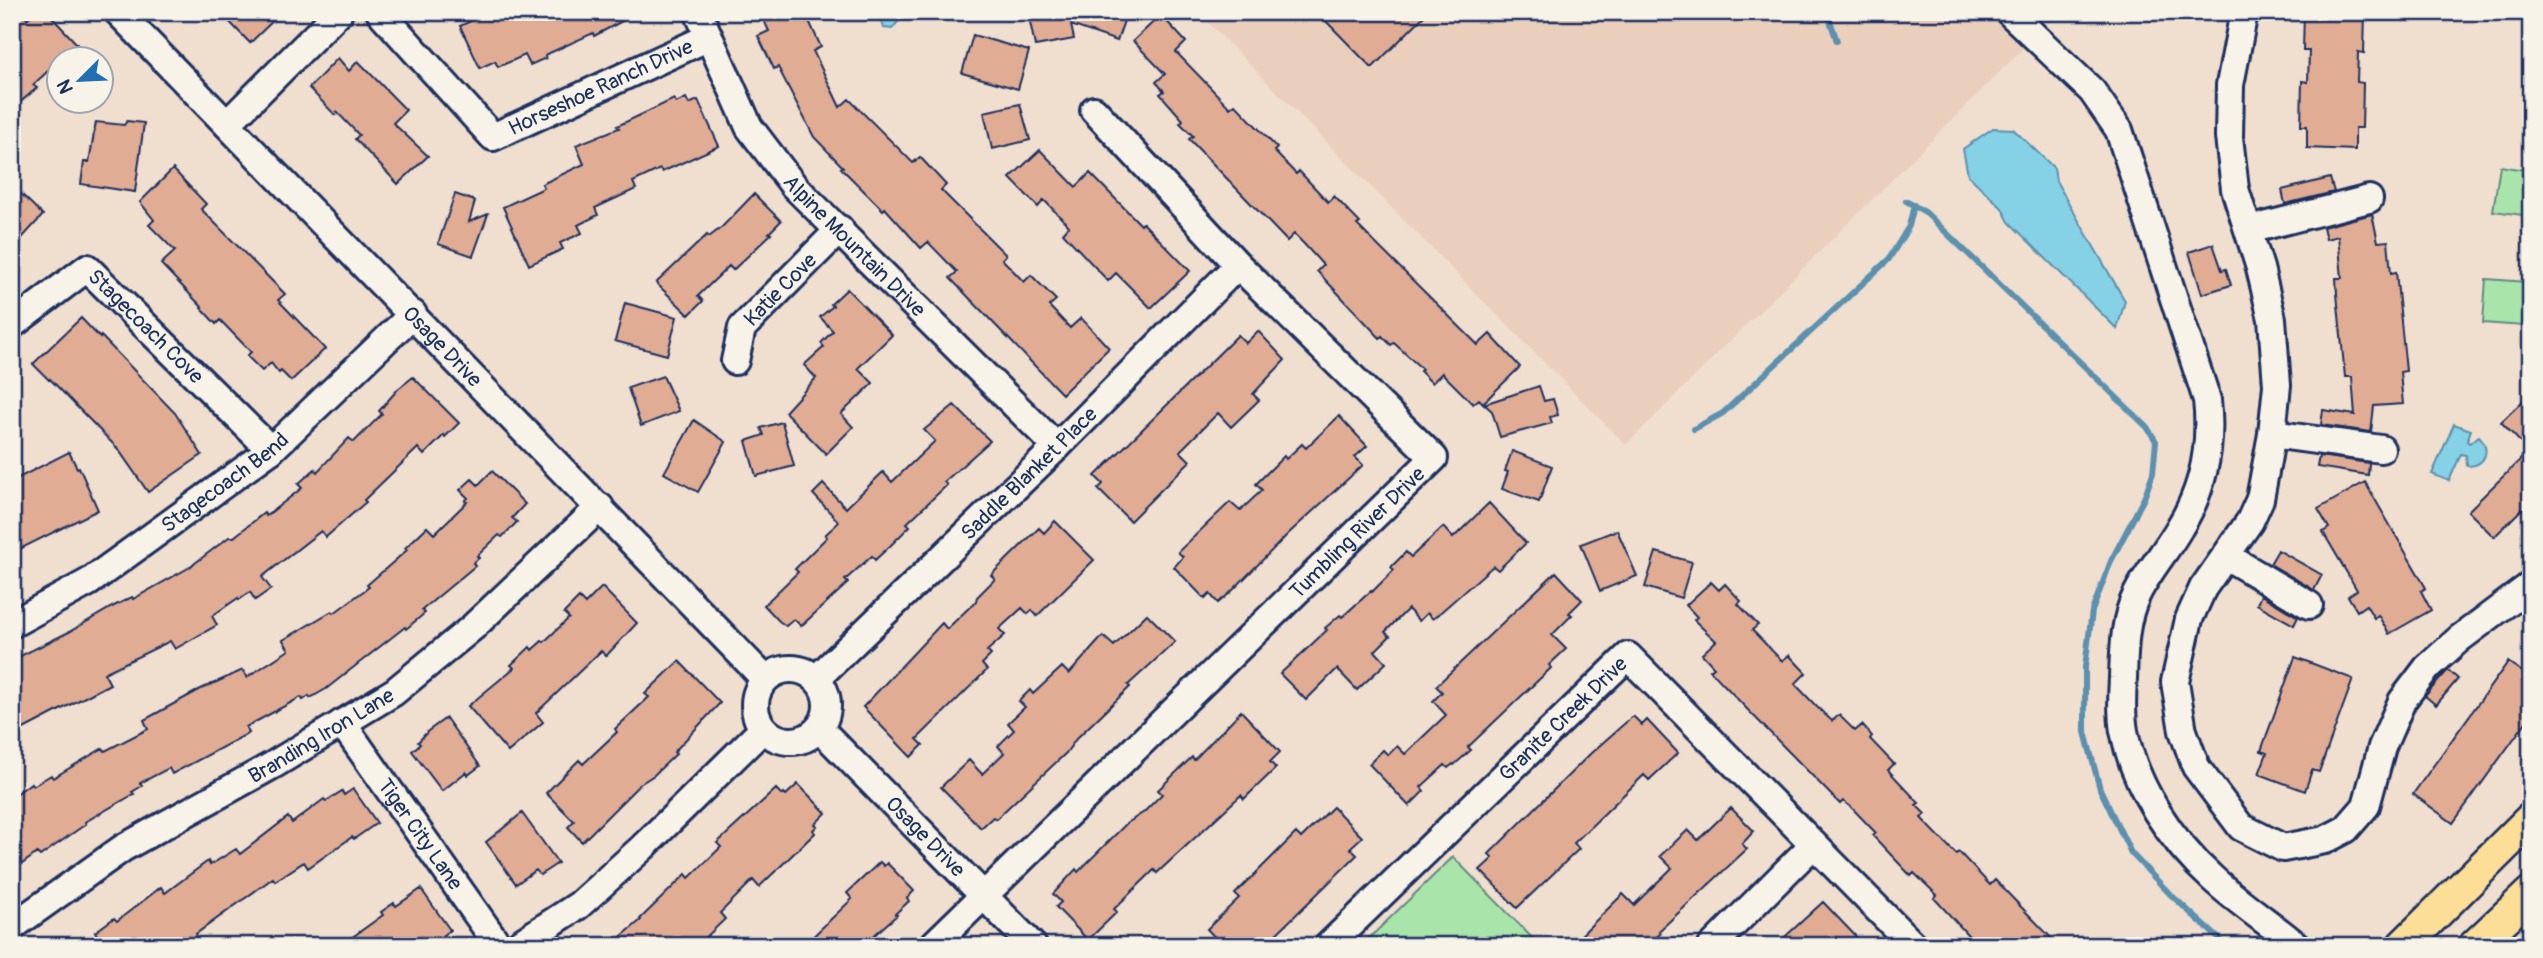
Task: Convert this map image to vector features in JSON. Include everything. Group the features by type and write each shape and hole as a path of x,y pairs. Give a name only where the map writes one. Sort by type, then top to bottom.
{"main road":[{"path":"2403,946 2531,819"},
{"path":"2475,946 2531,892"}],"street":[{"name":"Osage Drive","path":"118,12 765,678"},
{"path":"227,124 339,12"},
{"name":"Horseshoe Ranch Drive","path":"380,12 493,137 709,37"},
{"name":"Alpine Mountain Drive","path":"698,12 748,127 794,186 1057,447"},
{"path":"2010,12 2092,91 2119,130 2207,400 2207,457 2195,500 2180,529 2159,555 2135,596 2124,639 2124,729 2136,771 2180,846 2214,880 2297,946"},
{"path":"2244,12 2230,85 2229,137 2235,189 2249,230 2272,319 2277,385 2272,434 2260,499 2249,521 2203,588 2189,620 2175,682 2183,731 2196,767 2241,827 2283,848 2325,840 2346,829 2366,806 2382,747 2402,701 2427,668 2459,639 2531,585"},
{"name":"Tumbling River Drive","path":"932,946 1434,458 1238,265 1094,110"},
{"path":"2249,230 2369,199"},
{"name":"Katie Cove","path":"735,361 742,328 840,229"},
{"name":"Saddle Blanket Place","path":"817,679 1057,447 1238,265"},
{"name":"Stagecoach Cove","path":"12,325 87,268 271,450"},
{"name":"Stagecoach Bend","path":"12,624 89,582 271,450 413,314"},
{"path":"2272,434 2381,449"},
{"name":"Branding Iron Lane","path":"12,927 123,848 273,765 394,692 473,627 600,507"},
{"path":"2226,556 2309,605"},
{"name":"Granite Creek Drive","path":"1328,946 1628,656 1914,946"},
{"path":"791,668 809,673 817,679 823,688 827,709 819,728 811,736 791,742 771,736 763,729 758,721 754,703 765,678 782,669 791,668"},
{"name":"Tiger City Lane","path":"342,723 499,946"},
{"name":"Osage Drive","path":"819,728 1033,946"},
{"path":"516,946 579,905 643,847 763,729"},
{"path":"1712,946 1813,845"}],"shaded area":[{"path":"1198,12 2060,12 1626,445"}],"green space":[{"path":"2500,166 2531,171 2531,216 2493,211"},
{"path":"2486,279 2527,282 2524,326 2483,323"},
{"path":"1453,857 1540,946 1361,946"}],"water":[{"path":"876,12 906,12 892,29 884,28"},
{"path":"1993,128 2013,129 2054,168 2056,181 2125,301 2117,329 2009,222 2002,208 1968,175 1963,149"},
{"path":"2454,424 2471,430 2467,441 2469,443 2479,436 2485,446 2485,456 2479,463 2467,466 2466,455 2461,454 2449,481 2432,474"}],"building":[{"path":"21,12 27,19 34,12 47,12 77,44 46,46 46,73 33,85 37,88 12,109 12,20"},
{"path":"220,12 282,12 250,43"},
{"path":"494,12 497,17 508,12 639,12 594,36 593,33 545,55 546,58 530,65 525,55 498,67 495,61 480,68 460,26"},
{"path":"760,12 805,12 821,47 813,51 840,107 849,99 913,163 920,157 946,185 941,190 1006,255 1002,259 1024,282 1031,275 1056,300 1049,306 1070,328 1081,318 1109,348 1062,394 950,278 957,272 928,242 921,248 814,137 778,67 774,69 758,36 769,31"},
{"path":"1028,12 1127,12 1117,41 1071,25 1074,39 1035,46"},
{"path":"1317,12 1428,12 1372,68"},
{"path":"2304,12 2365,12 2364,53 2358,52 2357,82 2363,83 2362,128 2355,128 2355,150 2307,148 2307,126 2301,126 2302,81 2308,82 2309,51 2303,51"},
{"path":"1161,15 1186,42 1176,52 1230,108 1235,104 1277,148 1274,151 1296,174 1299,171 1328,202 1334,196 1360,223 1357,225 1478,345 1490,334 1520,367 1483,403 1479,399 1473,404 1442,373 1432,383 1420,371 1422,369 1394,343 1391,345 1382,336 1380,338 1317,271 1323,265 1304,244 1294,234 1287,241 1189,139 1193,136 1180,123 1183,120 1160,94 1164,91 1156,82 1165,74 1133,41"},
{"path":"973,35 1029,51 1018,89 962,73"},
{"path":"338,58 349,71 358,61 406,110 393,123 428,156 398,184 355,139 359,135 309,88"},
{"path":"686,98 689,104 698,100 719,146 633,182 636,189 595,208 598,215 578,225 582,233 560,243 563,249 529,265 503,207 544,188 542,184 584,164 576,145 619,128 617,126 674,99 676,103"},
{"path":"1020,104 1030,140 992,149 984,112"},
{"path":"127,121 144,123 135,192 81,184 84,162 89,162 96,122 124,125"},
{"path":"1040,150 1076,187 1090,173 1190,271 1151,308 1116,273 1108,281 1063,233 1069,226 1044,200 1038,207 1010,178"},
{"path":"173,169 206,204 201,209 285,294 278,300 325,349 291,381 271,363 262,371 247,356 251,352 220,320 216,324 161,264 175,251 149,225 154,220 140,202"},
{"path":"2330,178 2334,192 2285,204 2282,190"},
{"path":"12,185 43,215 12,249"},
{"path":"455,194 475,201 469,222 488,214 473,256 438,244"},
{"path":"754,194 781,221 733,270 729,266 698,296 703,301 689,315 656,283 707,235 709,237 722,227"},
{"path":"2372,214 2378,242 2388,241 2391,273 2396,272 2406,371 2400,372 2403,404 2374,406 2371,432 2321,425 2323,410 2355,415 2352,377 2345,377 2337,294 2336,278 2342,278 2338,236 2326,239 2323,227"},
{"path":"2213,244 2222,270 2226,269 2231,285 2202,294 2189,252"},
{"path":"847,289 892,335 858,368 873,383 841,414 853,427 826,454 785,412 816,378 804,365 824,347 821,343 833,331 820,317"},
{"path":"625,303 677,317 667,355 615,341"},
{"path":"81,318 175,413 202,455 148,492 118,449 33,364"},
{"path":"1258,331 1285,360 1253,394 1259,400 1231,427 1218,413 1180,451 1190,461 1130,521 1098,489 1103,484 1095,476 1238,335 1246,343"},
{"path":"663,376 679,411 641,426 628,388"},
{"path":"413,377 459,423 445,437 444,435 424,455 418,448 364,500 366,502 326,537 321,531 262,577 271,589 255,600 250,592 239,600 238,598 212,616 217,625 175,649 170,641 104,673 110,684 12,735 12,660 190,567 264,513 266,516 302,488 298,484 315,469 317,472 349,438 354,442 382,414 379,411 398,389"},
{"path":"1539,386 1544,401 1553,399 1558,415 1550,417 1552,423 1500,437 1492,411 1484,404"},
{"path":"2531,393 2531,518 2522,509 2494,537 2468,511 2529,451 2501,422"},
{"path":"954,405 990,441 944,482 947,485 907,523 910,526 890,546 875,560 872,556 845,580 848,583 801,626 794,619 786,626 779,621 764,605 798,572 795,569 839,522 813,494 823,484 846,508 883,472 892,482 935,441 924,430"},
{"path":"1339,416 1367,446 1355,457 1363,465 1288,534 1230,593 1218,603 1210,594 1205,599 1174,567 1183,557 1178,552 1230,502 1240,511 1262,490 1256,484 1284,456 1286,459 1302,444 1306,448"},
{"path":"694,420 726,442 698,492 664,473"},
{"path":"782,422 794,466 756,476 746,441 764,435 761,428"},
{"path":"1512,451 1552,466 1539,502 1502,489"},
{"path":"69,452 77,468 79,467 98,510 12,553 12,481"},
{"path":"2319,456 2369,463 2368,475 2317,467"},
{"path":"492,471 525,504 512,518 517,522 477,556 479,558 473,563 475,566 422,610 425,613 406,629 405,627 326,689 310,698 309,696 303,700 301,697 246,727 249,733 172,774 169,768 140,783 142,786 132,792 134,794 85,822 86,824 40,856 37,853 18,867 12,859 12,797 31,783 33,786 51,775 53,778 103,748 105,751 148,729 144,720 201,689 243,670 247,677 289,650 283,640 332,611 334,613 369,587 367,585 407,550 405,548 427,527 434,534 467,502 465,501 468,498 460,490 472,479 478,485"},
{"path":"2365,482 2426,588 2421,591 2431,610 2389,634 2378,615 2374,618 2366,605 2357,611 2348,596 2357,590 2323,532 2329,528 2318,509"},
{"path":"1489,503 1526,543 1498,570 1493,566 1433,619 1427,613 1419,621 1408,609 1385,632 1390,636 1375,651 1386,663 1357,690 1337,669 1306,700 1280,674 1327,630 1325,628 1372,592 1394,570 1391,567 1406,552 1411,557 1443,527 1453,538"},
{"path":"1055,521 1094,560 1037,616 1032,610 1028,614 1022,608 999,629 1005,635 987,651 991,655 982,664 987,670 917,739 923,745 911,757 863,707 942,623 947,629 976,601 995,579 991,575 1039,528 1044,533"},
{"path":"1617,530 1637,576 1600,591 1581,544"},
{"path":"2278,550 2322,575 2314,590 2270,564"},
{"path":"1656,552 1692,562 1681,598 1645,587"},
{"path":"1556,572 1582,600 1569,613 1572,615 1552,635 1566,649 1549,665 1551,668 1468,747 1471,750 1454,765 1448,768 1445,765 1421,787 1424,791 1409,806 1369,764 1383,750 1388,755 1397,746 1405,754 1446,715 1433,701 1442,692 1436,686"},
{"path":"1711,582 1719,590 1725,584 1741,601 1738,604 1758,625 1752,630 1782,661 1789,655 1806,673 1795,684 1817,707 1832,721 1839,715 1855,731 1862,725 1872,736 1870,739 1894,764 1888,770 1919,803 1916,805 1925,814 1921,818 1990,885 1995,880 2059,946 1978,946 1934,898 1937,895 1914,873 1911,876 1873,836 1876,833 1851,807 1843,801 1840,804 1744,706 1710,670 1714,667 1702,654 1716,641 1694,620 1697,617 1686,605"},
{"path":"602,587 637,623 606,656 601,651 536,713 543,722 508,752 468,706 514,668 511,665 530,647 532,650 544,642 569,618 564,613 579,598 585,604"},
{"path":"2261,595 2298,617 2294,625 2257,604"},
{"path":"1147,614 1175,642 1128,685 1130,687 1076,739 1066,753 996,819 993,817 981,828 941,787 969,760 982,774 1004,753 998,746 1014,730 1008,723 1025,707 1019,701 1030,690 1033,694 1062,667 1069,674 1103,636 1114,646"},
{"path":"2295,657 2353,679 2319,772 2312,770 2305,791 2259,774 2267,753 2261,751"},
{"path":"679,661 720,703 674,752 676,754 640,784 582,842 568,827 574,821 546,793 579,760 583,764 617,732 615,729 649,697 645,694"},
{"path":"2508,662 2531,678 2531,715 2453,823 2413,794"},
{"path":"2448,670 2458,679 2436,705 2425,696"},
{"path":"1241,711 1280,752 1270,762 1276,768 1244,799 1241,795 1157,873 1154,870 1114,909 1117,912 1088,940 1056,907 1061,902 1053,894 1076,869 1078,872 1126,824 1144,812 1162,794 1158,790 1192,757 1194,760"},
{"path":"1633,716 1642,725 1647,720 1678,753 1649,780 1644,775 1574,843 1579,849 1517,908 1480,870 1493,858 1489,854 1590,754"},
{"path":"446,718 480,766 468,775 466,772 442,791 412,751 428,731"},
{"path":"798,784 826,813 815,824 815,833 759,887 753,880 720,913 725,919 697,946 610,946 641,920 686,874 689,878 721,847 717,843 776,789 786,795"},
{"path":"353,789 377,823 308,868 304,862 275,881 273,878 196,934 197,937 184,946 105,946 95,932 114,918 117,921 161,887 165,893 208,861 210,865 236,849 240,854 288,817 292,823 324,799 326,801 342,791 344,795"},
{"path":"1333,807 1362,837 1350,848 1357,855 1264,946 1223,946 1207,929 1239,898 1235,894 1296,833 1301,838"},
{"path":"1731,808 1754,831 1742,844 1747,849 1659,931 1661,933 1647,946 1570,946 1623,894 1634,905 1672,868 1660,856 1688,830 1698,840"},
{"path":"522,813 558,863 540,875 536,870 516,884 486,842"},
{"path":"880,862 884,866 887,863 914,891 907,898 909,901 895,914 897,915 862,946 803,946 852,899 847,893"},
{"path":"421,889 450,930 443,935 445,938 433,946 340,946 383,915 381,912 394,903 396,906"},
{"path":"1823,902 1865,946 1775,946"}],"waterway":[{"path":"1827,12 1837,41"},
{"path":"1906,201 1925,212 2147,427 2156,441 2153,473 2144,498 2111,561 2092,611 2085,667 2085,732 2100,789 2131,853 2170,894 2227,946"},
{"path":"1694,429 1723,413 1889,259 1909,226 1914,205"}]}
